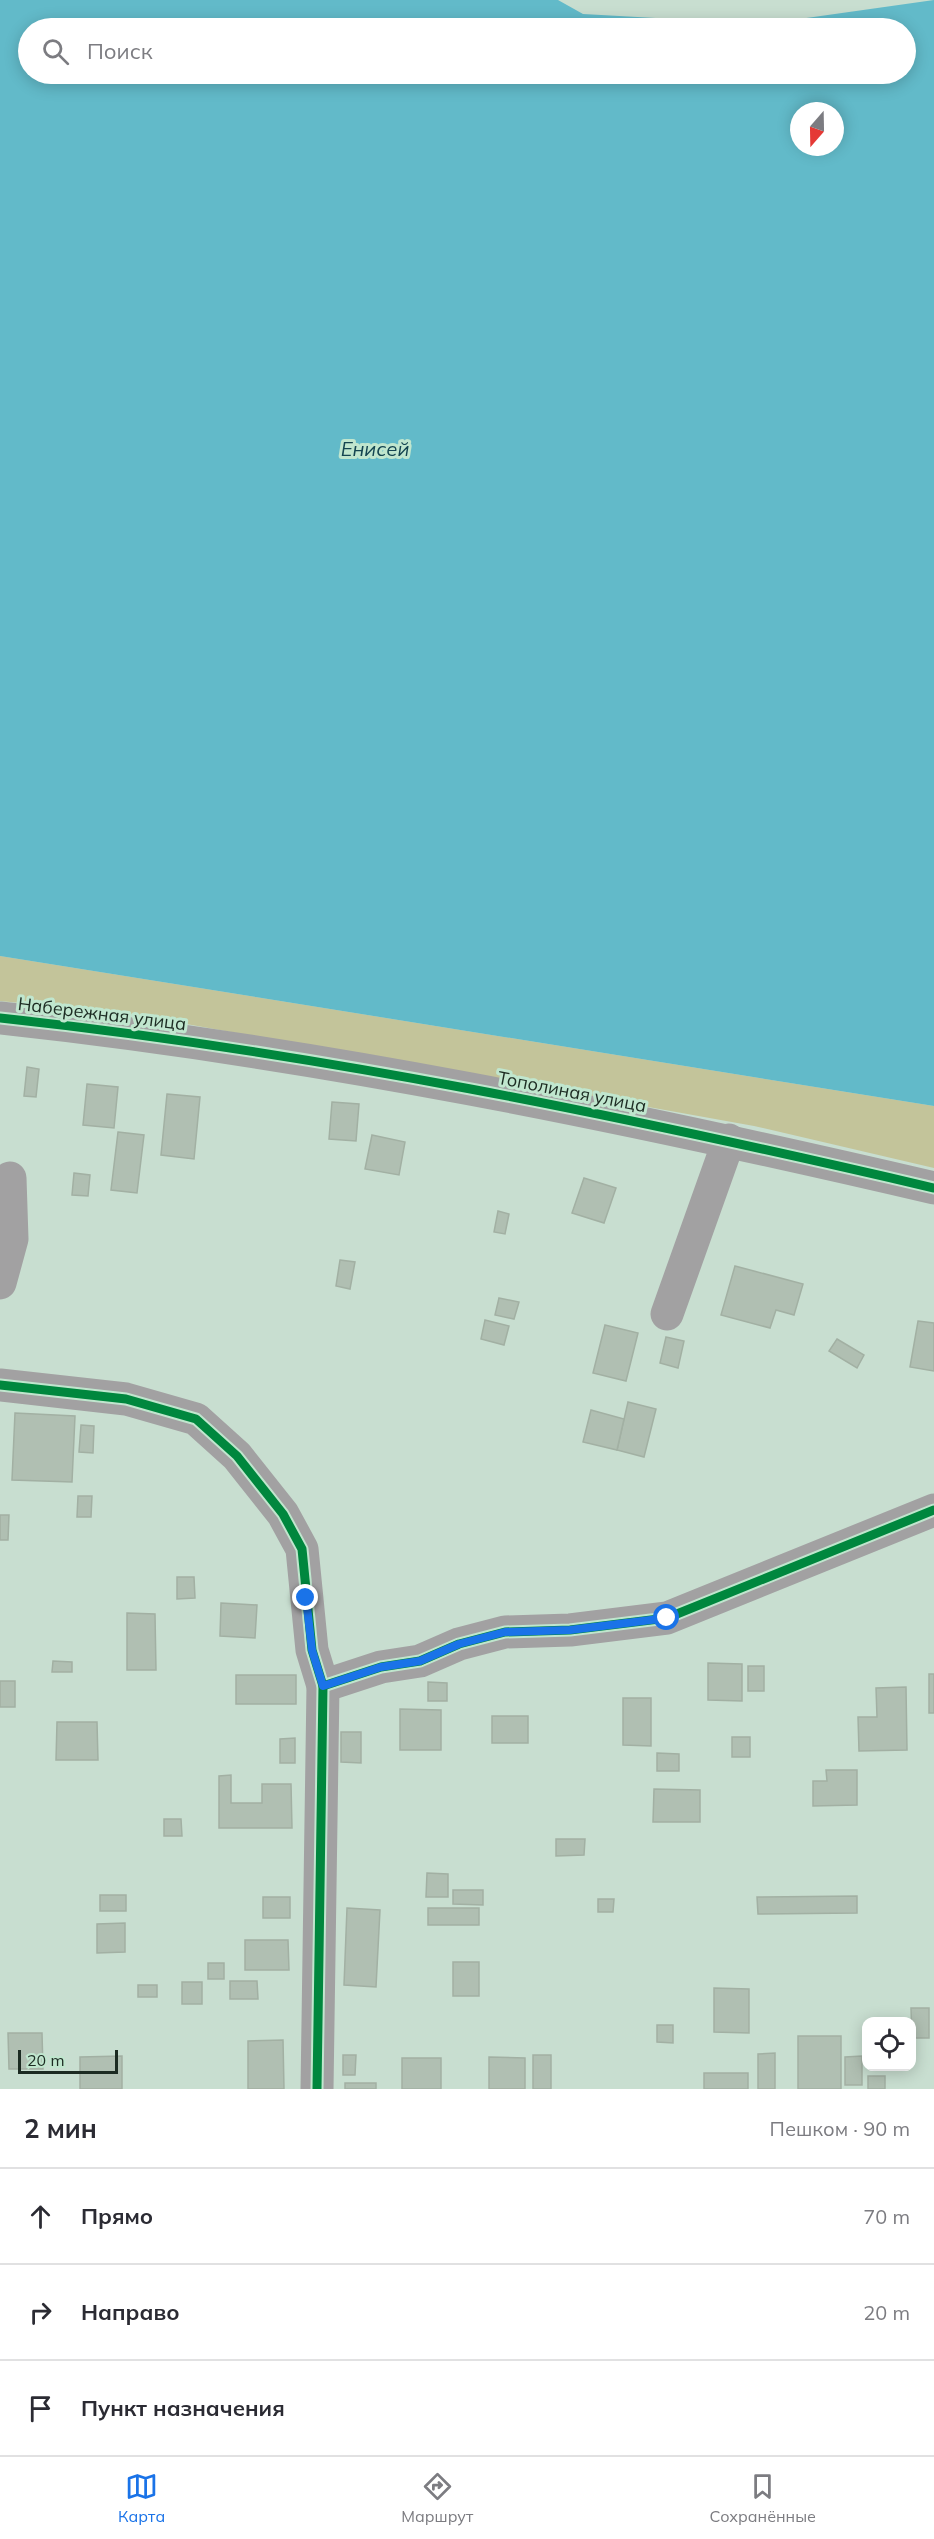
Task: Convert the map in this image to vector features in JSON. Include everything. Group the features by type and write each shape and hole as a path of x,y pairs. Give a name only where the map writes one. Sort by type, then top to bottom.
{"street":[{"name":"Набережная улица","path":"0,1018 201,1043"},
{"name":"Тополиная улица","path":"201,1043 353,1067 729,1140 934,1188"},
{"path":"666,1314 729,1140"},
{"path":"0,1283 12,1239 10,1178"},
{"path":"0,1386 126,1399 196,1419 237,1456 283,1514 302,1549 312,1650 323,1686 317,2089"},
{"path":"323,1686 381,1667 420,1661 459,1644 505,1632 570,1630 667,1618 934,1510"}],"green space":[{"path":"0,956 934,1106 934,1168 754,1126 125,1013 0,1001"}],"water":[{"name":"Енисей","path":"0,0 558,0 583,14 655,18 18,18 18,84 916,84 916,18 806,18 934,0 934,1106 0,956"}],"building":[{"path":"27,1067 39,1069 36,1097 24,1096"},
{"path":"87,1084 118,1087 114,1128 83,1125"},
{"path":"167,1094 200,1097 194,1159 161,1155"},
{"path":"332,1102 359,1104 356,1141 329,1139"},
{"path":"118,1132 144,1135 137,1193 111,1190"},
{"path":"372,1135 405,1142 399,1175 365,1169"},
{"path":"74,1173 90,1175 88,1196 72,1195"},
{"path":"584,1178 616,1188 604,1223 572,1213"},
{"path":"498,1211 509,1214 505,1234 494,1232"},
{"path":"340,1260 355,1262 350,1289 336,1286"},
{"path":"735,1266 803,1284 794,1315 776,1310 770,1328 721,1315"},
{"path":"499,1298 519,1302 514,1319 495,1315"},
{"path":"485,1320 509,1326 504,1345 481,1339"},
{"path":"918,1321 934,1323 934,1371 910,1367"},
{"path":"605,1325 638,1333 626,1381 593,1373"},
{"path":"666,1337 684,1341 678,1368 660,1363"},
{"path":"837,1339 864,1355 857,1368 829,1351"},
{"path":"628,1402 656,1409 644,1457 617,1450"},
{"path":"591,1410 624,1419 617,1450 583,1442"},
{"path":"15,1413 75,1416 72,1482 12,1480"},
{"path":"81,1425 94,1426 93,1453 79,1452"},
{"path":"78,1496 92,1496 91,1517 77,1517"},
{"path":"0,1515 9,1515 8,1540 0,1540"},
{"path":"177,1577 194,1577 195,1598 177,1599"},
{"path":"221,1603 257,1605 255,1638 220,1636"},
{"path":"127,1613 155,1614 156,1670 127,1670"},
{"path":"53,1661 72,1662 72,1672 52,1672"},
{"path":"708,1663 742,1664 742,1701 708,1700"},
{"path":"748,1666 764,1666 764,1691 748,1691"},
{"path":"929,1674 934,1674 934,1713 929,1713"},
{"path":"236,1675 296,1675 296,1704 236,1704"},
{"path":"0,1681 15,1681 15,1707 0,1707"},
{"path":"428,1682 447,1683 447,1701 428,1701"},
{"path":"906,1687 907,1750 859,1751 858,1717 877,1717 876,1688"},
{"path":"623,1698 651,1698 651,1746 623,1745"},
{"path":"400,1709 441,1710 441,1750 400,1750"},
{"path":"492,1716 528,1716 528,1743 492,1743"},
{"path":"57,1722 97,1722 98,1760 56,1760"},
{"path":"341,1732 361,1732 361,1763 341,1762"},
{"path":"732,1737 750,1737 750,1757 732,1757"},
{"path":"295,1738 295,1763 280,1763 280,1739"},
{"path":"657,1753 679,1754 679,1771 657,1771"},
{"path":"826,1770 857,1770 857,1805 813,1806 813,1781 827,1781"},
{"path":"231,1775 231,1803 262,1803 262,1784 291,1784 292,1828 219,1828 219,1776"},
{"path":"654,1789 700,1790 700,1822 653,1822"},
{"path":"164,1819 181,1819 182,1836 164,1836"},
{"path":"556,1839 585,1839 584,1855 556,1856"},
{"path":"427,1873 448,1874 448,1897 426,1897"},
{"path":"453,1890 483,1890 483,1905 453,1904"},
{"path":"100,1895 126,1895 126,1911 100,1911"},
{"path":"857,1896 857,1913 758,1914 757,1897"},
{"path":"263,1897 290,1897 290,1918 263,1918"},
{"path":"598,1899 614,1899 613,1912 598,1912"},
{"path":"347,1908 380,1910 376,1987 344,1985"},
{"path":"428,1908 479,1908 479,1925 428,1925"},
{"path":"125,1923 125,1952 97,1953 97,1924"},
{"path":"245,1940 288,1940 289,1970 245,1970"},
{"path":"453,1962 479,1962 479,1996 453,1996"},
{"path":"208,1963 224,1963 224,1979 208,1979"},
{"path":"230,1981 257,1981 258,1999 230,1999"},
{"path":"182,1982 202,1982 202,2004 182,2004"},
{"path":"138,1985 157,1985 157,1997 138,1997"},
{"path":"714,1988 749,1989 749,2033 714,2032"},
{"path":"911,2008 929,2008 929,2038 916,2038 916,2017 911,2017"},
{"path":"657,2025 673,2025 673,2043 657,2042"},
{"path":"8,2033 42,2033 43,2069 9,2069"},
{"path":"798,2036 841,2036 841,2089 798,2089"},
{"path":"283,2040 284,2089 248,2089 248,2041"},
{"path":"775,2053 775,2089 758,2089 758,2054"},
{"path":"343,2055 356,2055 355,2075 343,2075"},
{"path":"533,2055 551,2055 551,2089 533,2089"},
{"path":"122,2056 122,2089 80,2089 80,2057"},
{"path":"862,2056 862,2085 845,2085 845,2057"},
{"path":"489,2057 525,2058 525,2089 489,2089"},
{"path":"402,2058 441,2058 441,2089 402,2089"},
{"path":"704,2073 748,2073 748,2089 704,2089"},
{"path":"868,2076 885,2076 885,2089 868,2089"},
{"path":"345,2083 376,2083 376,2089 345,2089"}],"cycle path":[{"path":"0,1018 235,1049 469,1089 702,1136 934,1188"},
{"path":"0,1385 126,1399 196,1419 237,1456 283,1514 302,1549 312,1650 323,1686 317,2089"},
{"path":"323,1686 381,1667 420,1661 459,1644 505,1632 570,1630 667,1618 934,1510"}],"route":[{"path":"306,1598 312,1650 323,1686 381,1667 420,1661 459,1644 505,1632 570,1630 667,1618"}]}
